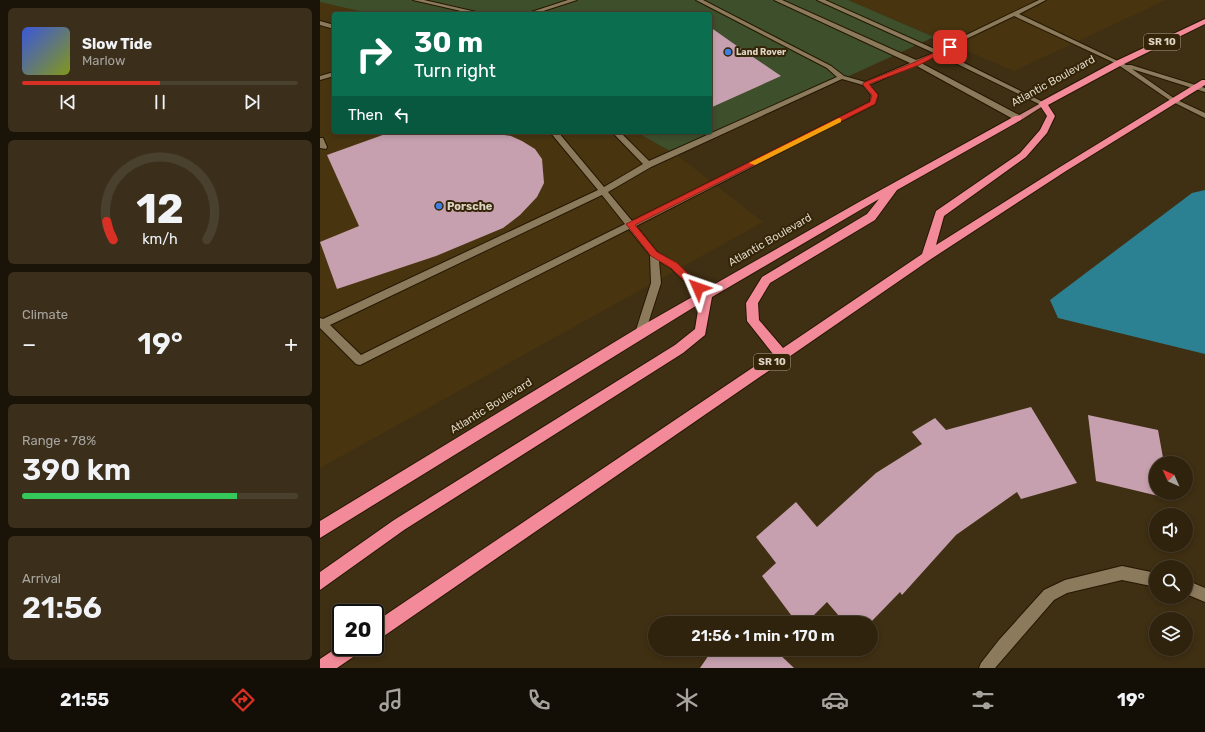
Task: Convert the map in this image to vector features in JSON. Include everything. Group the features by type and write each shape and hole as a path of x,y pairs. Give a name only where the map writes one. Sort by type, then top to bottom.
{"highway":[{"name":"Atlantic Boulevard","path":"1043,104 1119,63 1205,21"},
{"name":"SR 10","path":"384,626 927,256 1173,100 1203,86"},
{"path":"927,256 940,214 1023,154 1044,131 1051,116 1043,104"},
{"name":"Atlantic Boulevard","path":"320,530 640,333 897,185 1018,118"},
{"path":"782,356 753,321 752,303 766,280 870,217 897,185"},
{"path":"320,582 398,525 679,349 701,331 706,296"},
{"path":"322,668 340,656"}],"main road":[{"name":"Atlantic Boulevard","path":"1018,118 1043,104"}],"street":[{"path":"416,0 473,12"},
{"path":"535,12 574,0"},
{"path":"699,0 829,67 842,77 865,84 875,95 873,103 360,361 321,323 603,191 648,165 842,77"},
{"path":"777,0 917,64 1018,118"},
{"path":"820,0 939,53 1043,104"},
{"path":"865,84 917,64 960,40 1043,0"},
{"path":"1014,14 1119,63 1173,100 1205,116"},
{"path":"320,23 332,26"},
{"path":"1119,63 1203,86"},
{"path":"320,78 332,75"},
{"path":"556,134 654,254 674,266 706,296"},
{"path":"618,134 648,165"},
{"path":"640,333 656,283 654,254"},
{"path":"986,668 1004,645 1049,595 1065,587 1122,573 1149,579"},
{"path":"1193,590 1205,595"}],"shaded area":[{"path":"848,0 1166,0 1014,71"},
{"path":"320,2 363,12 332,12 332,134 640,134 677,155 763,222 320,468"}],"green space":[{"path":"320,0 848,0 934,37 677,155 640,134 712,134 712,12 363,12 320,2"}],"water":[{"path":"1205,190 1205,354 1058,318 1050,300 1192,193"}],"building":[{"name":"Land Rover","path":"712,28 737,46 781,76 712,107"},
{"name":"Porsche","path":"385,134 496,134 511,136 535,149 542,159 544,183 537,197 520,215 503,228 436,256 337,289 320,242 359,226 327,155"},
{"path":"1031,407 1077,483 1021,499 1017,492 956,535 902,595 900,592 877,616 839,616 827,602 813,616 792,616 762,576 776,563 756,537 796,502 817,527 876,473 922,444 912,432 935,418 946,430"},
{"path":"1088,415 1158,430 1163,456 1149,456 1149,494 1096,481"},
{"path":"708,656 781,656 794,668 700,668"}],"slow traffic":[{"path":"752,163 839,120"}],"place":[{"name":"Land Rover","path":"728,52"},
{"name":"Porsche","path":"439,206"}],"route":[{"path":"698,288 674,266 654,254 630,224 873,103 875,95 865,84 917,64 950,47"}]}
